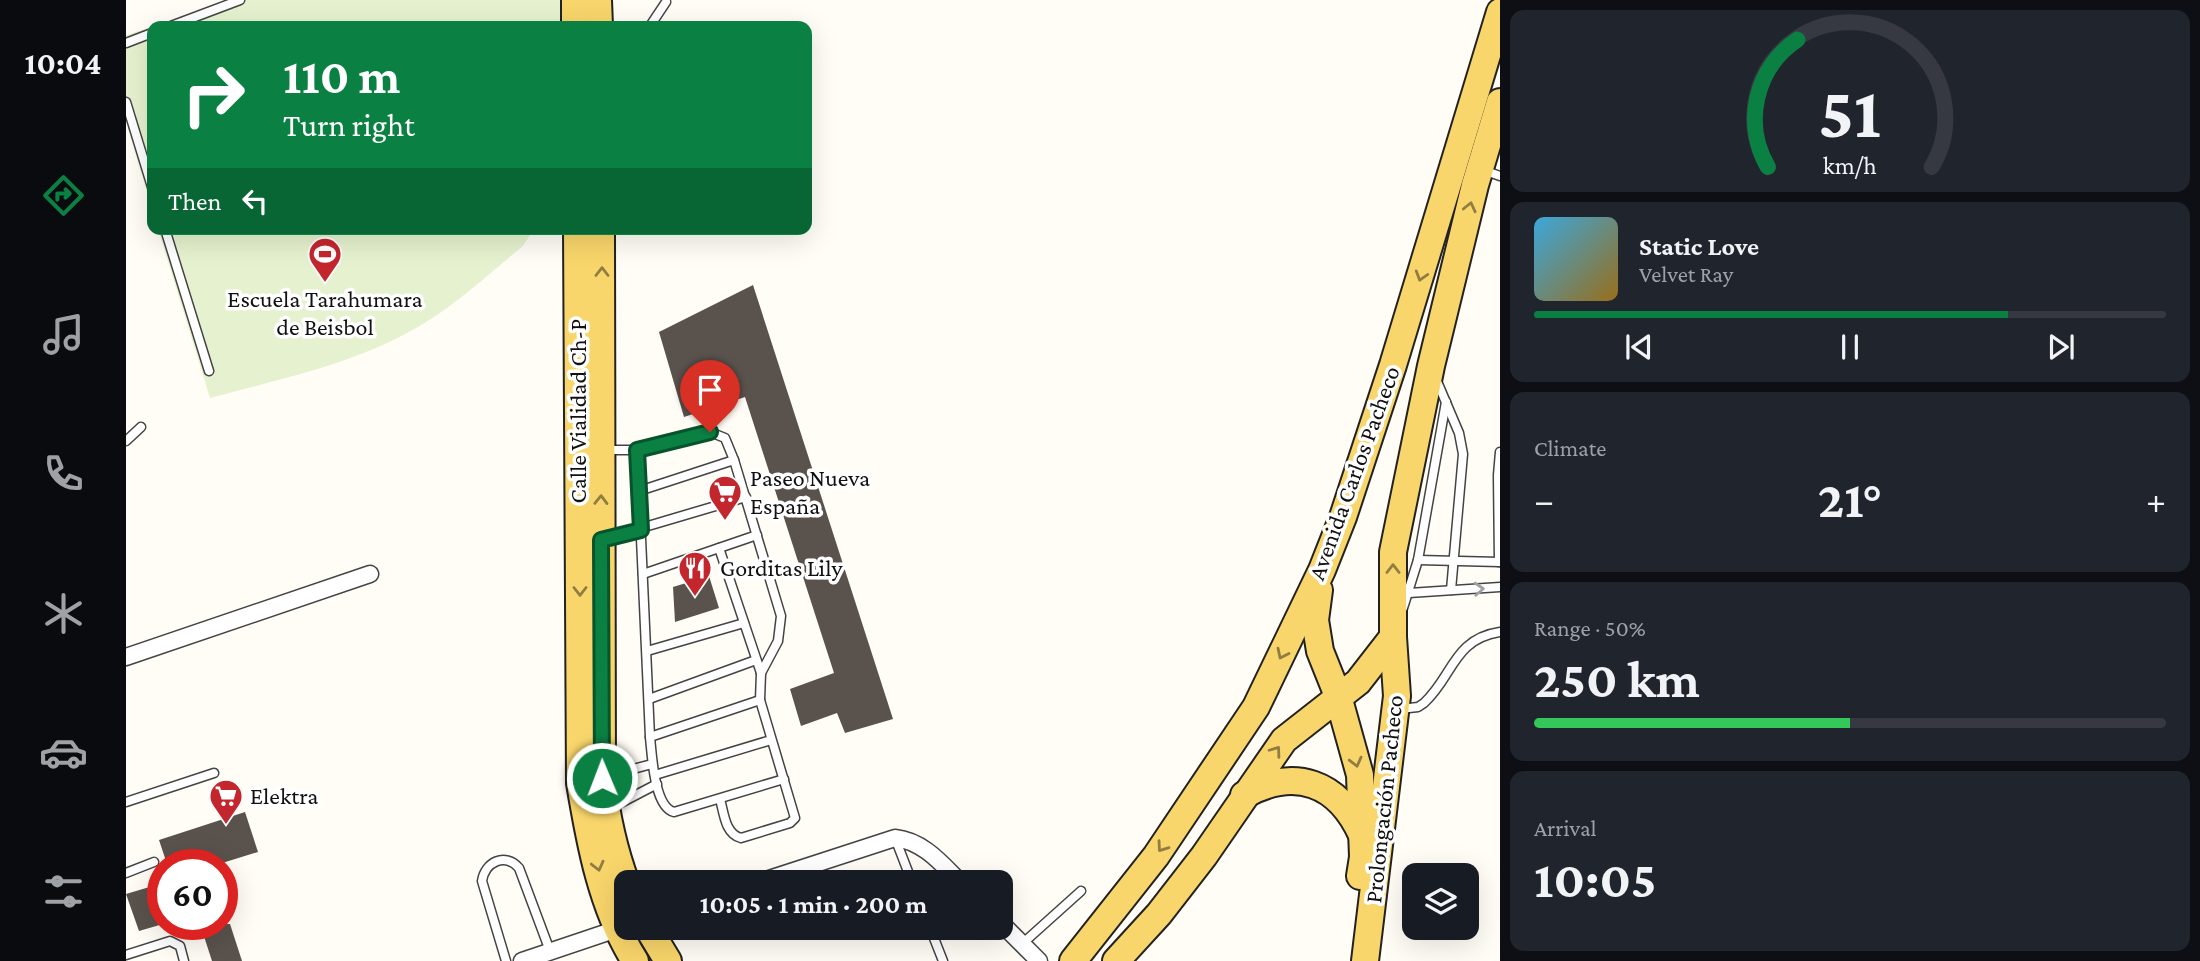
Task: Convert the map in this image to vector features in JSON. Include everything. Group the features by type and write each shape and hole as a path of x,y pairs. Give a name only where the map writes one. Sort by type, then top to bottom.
{"main road":[{"path":"575,0 575,21"},
{"path":"598,0 599,21"},
{"path":"1431,243 1456,114 1490,0"},
{"name":"Avenida Carlos Pacheco","path":"1073,961 1156,856 1256,707 1322,570 1343,517 1431,243 1500,12"},
{"name":"Avenida Carlos Pacheco","path":"1393,637 1393,552 1431,366 1491,159 1500,102"},
{"path":"1465,127 1491,159"},
{"name":"Calle Vialidad Ch-P","path":"577,235 590,449"},
{"name":"Calle Vialidad Ch-P","path":"601,235 590,449 591,780 596,816 614,894"},
{"name":"Prolongación Pacheco","path":"1322,570 1315,621 1320,651 1338,696 1360,775 1363,857 1348,961"},
{"path":"1116,961 1159,914 1204,856 1284,740 1358,682 1393,637"},
{"name":"Prolongación Pacheco","path":"1365,961 1395,710 1397,670 1393,637"},
{"path":"1244,795 1263,785 1283,780 1323,788 1340,800 1353,816 1362,835"},
{"name":"Calle Vialidad Ch-P","path":"596,816 614,847 622,870"},
{"name":"Calle Vialidad Ch-P","path":"627,940 635,961"},
{"path":"655,940 668,961"}],"street":[{"path":"126,657 370,574"},
{"path":"797,870 895,838 906,839 933,855 948,870"},
{"path":"522,961 614,931"},
{"path":"1013,935 1040,961"}],"lane":[{"path":"184,21 240,0"},
{"path":"653,21 666,2"},
{"path":"126,43 147,35"},
{"path":"126,102 147,171"},
{"path":"167,235 209,371"},
{"path":"1431,366 1459,433 1463,454 1451,590"},
{"path":"1393,637 1418,561 1446,402"},
{"path":"126,441 141,427"},
{"path":"590,449 637,450 710,432 725,438 746,497 781,616 778,641 761,673"},
{"path":"637,450 650,737 652,764 663,805 674,812 785,779"},
{"path":"1418,561 1499,562 1497,475 1500,452"},
{"path":"639,491 734,460"},
{"path":"590,541 641,530 746,497"},
{"path":"643,574 757,535"},
{"path":"719,548 761,673 760,701 795,815 790,823 741,838 736,837 729,830 720,799"},
{"path":"1409,593 1500,587"},
{"path":"647,650 744,623"},
{"path":"1395,710 1418,707 1424,703 1459,653 1473,641 1500,632"},
{"path":"649,699 756,660"},
{"path":"650,737 760,701"},
{"path":"596,816 656,779 771,740"},
{"path":"591,780 652,764"},
{"path":"126,802 214,773"},
{"path":"895,838 907,870"},
{"path":"506,961 482,881 489,865 498,860 509,860 519,868 550,952"},
{"path":"126,873 147,865"},
{"path":"1022,944 1082,891"},
{"path":"935,940 943,961"},
{"path":"126,955 170,941 180,946 184,961"}],"green space":[{"path":"241,0 572,0 573,21 172,21"},
{"path":"147,29 147,192 126,122 126,35"},
{"name":"Escuela Tarahumara de Beisbol","path":"160,235 530,235 523,246 463,295 426,322 401,336 321,368 210,398"}],"building":[{"path":"753,285 893,719 845,733 837,713 801,726 790,689 834,673 745,397 684,417 659,332"},
{"name":"Gorditas Lily","path":"709,576 719,608 675,622 673,587"},
{"name":"Elektra","path":"245,812 258,852 238,858 238,849 162,849 159,840"},
{"path":"147,888 147,929 139,931 126,894"},
{"path":"205,940 235,940 242,961 212,961"}],"place":[{"name":"Escuela Tarahumara de Beisbol","path":"325,284"},
{"name":"Paseo Nueva España","path":"725,522"},
{"name":"Gorditas Lily","path":"695,598"},
{"name":"Elektra","path":"226,826"}],"route":[{"path":"602,778 601,540 641,530 637,450 710,432"}]}
